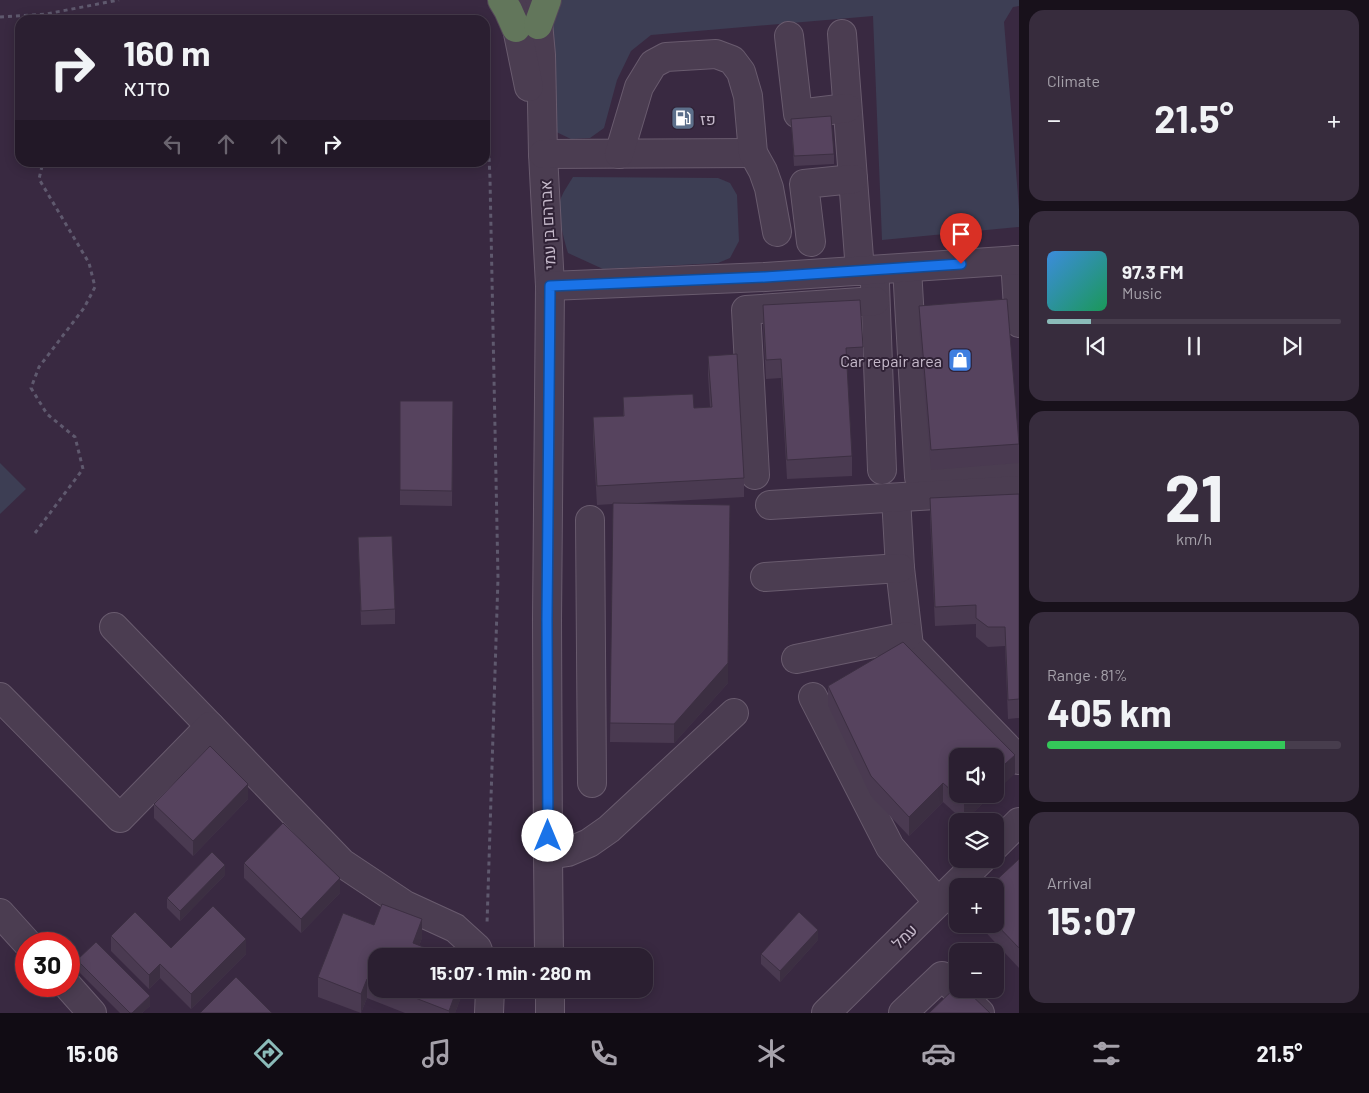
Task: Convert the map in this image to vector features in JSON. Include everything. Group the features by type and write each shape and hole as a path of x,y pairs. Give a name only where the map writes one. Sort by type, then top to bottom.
{"highway":[{"path":"502,0 508,10 530,18 548,0"}],"street":[{"name":"אברהם בן עמי","path":"511,0 530,18 543,154 550,286 547,620 549,948"},
{"path":"842,34 853,179 867,270 875,301 882,470"},
{"path":"789,36 798,114 848,108"},
{"path":"619,154 640,87 653,64 666,57 716,54 732,60 741,72 748,96 753,153 770,188 777,232"},
{"path":"543,154 753,153"},
{"path":"812,242 804,184 853,179"},
{"path":"550,286 765,277 1017,260 1019,323"},
{"path":"907,268 919,477 1019,470"},
{"path":"754,475 746,310 875,301"},
{"path":"770,505 1019,490"},
{"path":"896,498 900,568 909,646 1019,760"},
{"path":"590,520 592,783"},
{"path":"765,577 900,568"},
{"path":"547,620 591,617"},
{"path":"114,627 342,863 405,905 455,928 477,948"},
{"path":"796,659 907,636"},
{"path":"0,697 120,818 210,726"},
{"path":"813,697 890,847 938,902"},
{"path":"548,855 568,852 589,843 609,829 734,713"},
{"path":"1004,837 1019,822"},
{"name":"עמל","path":"826,1013 973,868"},
{"path":"0,913 17,932"},
{"path":"903,1013 942,976 980,1013"},
{"path":"78,997 92,1013"},
{"path":"489,1013 490,998"},
{"path":"550,998 550,1013"}],"path":[{"path":"31,15 46,14 118,0"},
{"path":"0,17 15,16"},
{"path":"34,533 84,469 74,437 47,414 31,388 39,367 84,308 95,287 89,263 39,179 42,167"},
{"path":"487,929 498,578 489,167"}],"shaded area":[{"path":"557,0 1019,0 1019,6 1013,7 1004,22 1019,227 882,240 873,16 651,35 631,51 617,80 604,128 590,138 571,139 550,129 550,12"},
{"path":"573,177 718,178 730,183 737,195 739,241 730,258 718,263 603,269 568,253 559,210 561,198"},
{"path":"0,463 26,489 0,514"}],"building":[{"path":"831,116 834,154 794,156 791,119"},
{"path":"1007,299 1019,444 931,450 919,306"},
{"path":"860,300 863,347 846,348 852,456 787,460 781,359 766,360 763,305"},
{"path":"737,354 744,478 597,486 593,417 624,416 623,397 693,394 694,408 712,407 708,356"},
{"path":"400,401 453,401 452,491 400,490"},
{"path":"1019,494 1019,699 1008,700 1005,627 988,627 976,618 976,605 935,607 930,498"},
{"path":"613,503 730,505 728,663 674,724 610,723"},
{"path":"392,536 395,609 361,611 358,537"},
{"path":"903,642 1015,755 1004,765 1004,748 949,748 949,788 943,783 909,817 871,776 828,686"},
{"path":"210,746 248,784 193,841 154,804"},
{"path":"283,823 340,878 301,919 244,863"},
{"path":"212,852 225,865 180,911 167,898"},
{"path":"1019,859 1019,948 1004,932 1004,878 999,878"},
{"path":"382,904 422,919 413,943 426,948 368,948 368,979 361,994 318,977 343,913 374,925"},
{"path":"213,906 246,939 191,994 160,964 149,975 111,936 135,912 171,948"},
{"path":"799,912 818,930 780,971 761,954"},
{"path":"96,942 150,996 130,1013 80,963 80,957"},
{"path":"236,977 272,1013 200,1013"},
{"path":"949,994 949,998 974,998 990,1013 929,1013"},
{"path":"415,998 454,998 449,1011"}],"place":[{"name":"פז","path":"683,118"},
{"name":"Car repair area","path":"960,360"}],"route":[{"path":"548,836 547,620 550,286 765,277 961,264"}]}
